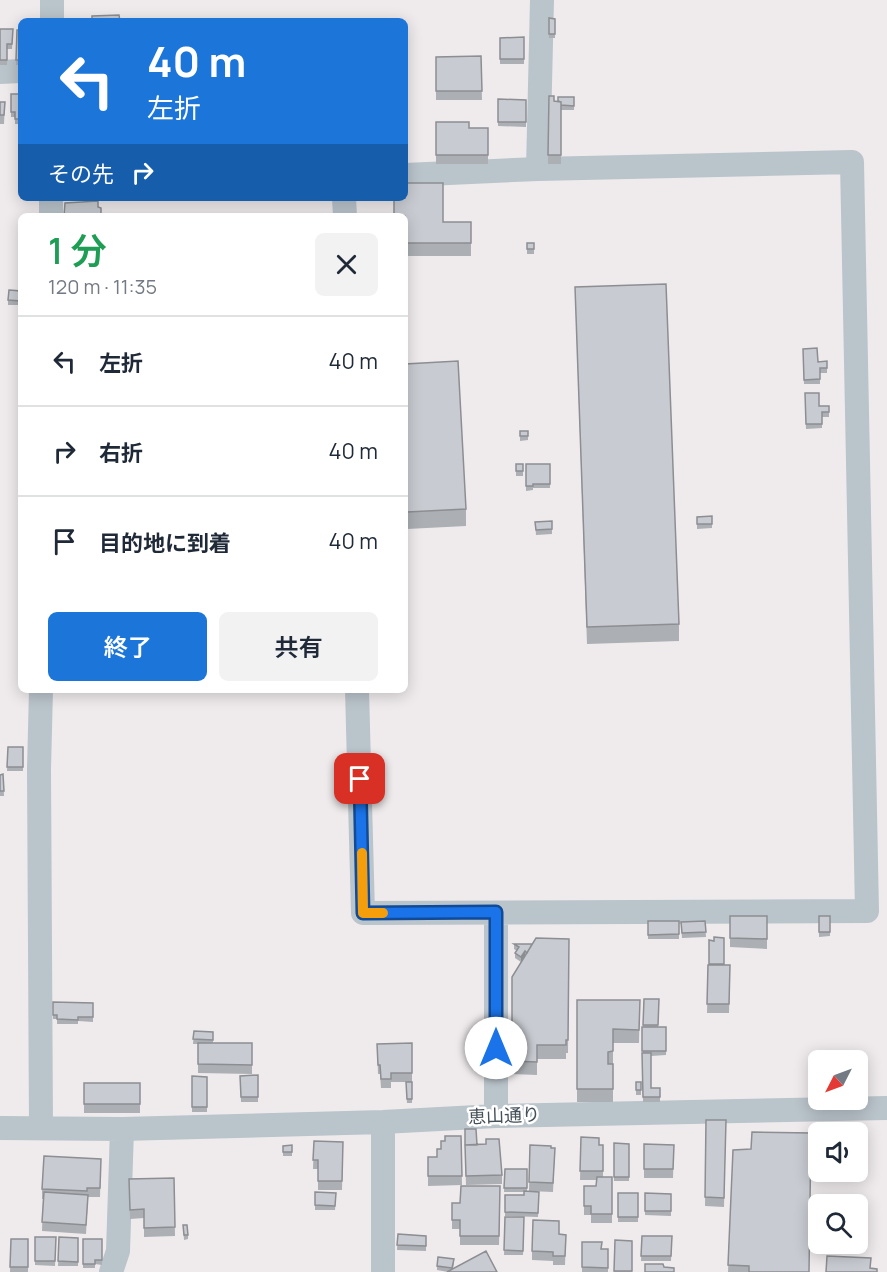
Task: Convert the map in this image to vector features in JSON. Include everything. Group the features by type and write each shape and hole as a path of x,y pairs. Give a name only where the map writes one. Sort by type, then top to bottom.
{"street":[{"path":"52,0 52,18"},
{"path":"538,169 542,0"},
{"path":"0,72 18,71"},
{"path":"357,693 363,913 867,911 852,162 538,169 408,176"},
{"path":"0,1128 41,1127 39,769 41,693"},
{"path":"496,912 496,1116"},
{"name":"恵山通り","path":"41,1127 122,1129 384,1122 496,1116 887,1108"},
{"path":"383,1272 384,1122"},
{"path":"111,1272 118,1251 122,1129"}],"building":[{"path":"119,15 120,18 92,18 92,16"},
{"path":"549,18 555,19 555,34 549,34"},
{"path":"0,29 13,29 12,44 7,44 7,60 0,60"},
{"path":"17,30 18,30 18,60 16,60"},
{"path":"524,37 524,59 500,59 500,38"},
{"path":"481,56 482,91 436,91 436,57"},
{"path":"11,94 18,94 18,119 15,119 15,112 11,112"},
{"path":"549,96 554,96 554,101 561,102 561,155 548,155"},
{"path":"558,97 574,97 574,106 561,105"},
{"path":"498,99 526,100 526,122 498,122"},
{"path":"0,102 5,102 4,115 0,115"},
{"path":"436,122 469,122 469,128 488,128 488,155 436,155"},
{"path":"408,183 443,183 443,222 471,222 471,243 408,243 408,213 394,213 394,201 408,201"},
{"path":"98,201 101,213 64,213 65,203"},
{"path":"527,243 534,243 534,249 527,249"},
{"path":"666,284 679,624 587,627 575,287"},
{"path":"9,290 18,291 18,301 8,300"},
{"path":"817,348 818,362 827,361 827,368 820,368 820,379 804,380 803,349"},
{"path":"458,361 466,509 408,512 408,364"},
{"path":"805,393 819,393 819,406 829,406 829,412 822,412 822,424 806,424"},
{"path":"520,431 528,431 528,436 520,436"},
{"path":"516,464 523,464 523,471 516,471"},
{"path":"526,464 550,464 550,484 526,486"},
{"path":"712,516 712,524 697,524 697,517"},
{"path":"552,521 552,529 536,530 535,522"},
{"path":"8,747 23,747 23,767 7,767"},
{"path":"3,774 4,791 0,791 0,775"},
{"path":"730,916 767,916 767,939 730,938"},
{"path":"819,916 830,916 830,932 819,932"},
{"path":"648,921 679,921 679,934 648,935"},
{"path":"705,921 706,932 682,933 681,922"},
{"path":"714,937 724,938 724,964 709,964 709,940 714,941"},
{"path":"536,938 569,939 568,1040 566,1040 566,1045 537,1045 537,1062 512,1061 512,977"},
{"path":"514,944 532,944 527,953 525,951 521,957 515,953 519,947"},
{"path":"708,965 730,965 729,1004 707,1004"},
{"path":"644,999 659,999 658,1025 643,1025"},
{"path":"577,1000 640,1000 639,1030 613,1029 613,1051 608,1052 608,1064 613,1064 613,1089 577,1089"},
{"path":"53,1002 93,1003 93,1017 78,1017 78,1020 57,1019 57,1015 53,1015"},
{"path":"642,1027 666,1027 666,1051 642,1051"},
{"path":"194,1031 213,1032 213,1040 193,1039"},
{"path":"198,1043 252,1043 252,1065 198,1064"},
{"path":"412,1043 412,1073 391,1073 391,1079 381,1079 377,1044"},
{"path":"642,1053 651,1053 651,1088 660,1088 660,1097 643,1097"},
{"path":"258,1075 258,1097 241,1097 240,1076"},
{"path":"192,1076 207,1077 207,1107 192,1107"},
{"path":"406,1082 412,1082 412,1099 407,1099"},
{"path":"636,1082 641,1082 641,1090 636,1090"},
{"path":"84,1083 140,1083 140,1104 84,1104"},
{"path":"706,1120 726,1120 724,1198 705,1197"},
{"path":"465,1129 476,1129 477,1145 465,1145"},
{"path":"752,1132 808,1133 808,1182 810,1182 810,1194 808,1194 809,1272 749,1272 749,1266 728,1265 733,1150 751,1149"},
{"path":"445,1136 461,1136 462,1176 428,1176 428,1157 437,1157 437,1149 441,1149 441,1141 445,1141"},
{"path":"581,1137 599,1138 599,1145 603,1145 603,1171 580,1171"},
{"path":"486,1139 499,1139 502,1175 466,1176 465,1145 486,1144"},
{"path":"314,1141 343,1142 342,1181 318,1181 318,1160 313,1160"},
{"path":"614,1143 629,1144 629,1177 614,1177"},
{"path":"644,1144 674,1145 673,1169 644,1169"},
{"path":"292,1145 292,1152 283,1152 283,1146"},
{"path":"530,1145 555,1148 553,1183 529,1182"},
{"path":"44,1156 101,1159 100,1188 87,1188 87,1191 42,1189"},
{"path":"505,1169 527,1169 527,1188 504,1188"},
{"path":"597,1177 612,1177 612,1214 591,1214 591,1206 584,1206 584,1186 596,1186"},
{"path":"174,1178 175,1227 144,1228 144,1209 130,1210 129,1179"},
{"path":"461,1186 500,1186 499,1236 460,1236 460,1220 452,1220 452,1203 460,1203"},
{"path":"524,1191 539,1192 538,1213 505,1212 505,1195 524,1195"},
{"path":"44,1192 88,1195 86,1225 42,1222"},
{"path":"315,1192 336,1193 335,1206 315,1205"},
{"path":"618,1193 638,1193 638,1217 618,1217"},
{"path":"645,1193 671,1194 671,1211 645,1211"},
{"path":"505,1217 524,1217 523,1251 504,1250"},
{"path":"533,1220 559,1221 559,1234 566,1235 565,1256 553,1256 553,1252 532,1251"},
{"path":"183,1225 187,1225 188,1235 184,1235"},
{"path":"398,1234 426,1236 426,1246 397,1245"},
{"path":"642,1236 672,1236 671,1256 641,1256"},
{"path":"35,1237 56,1237 55,1261 35,1261"},
{"path":"59,1237 78,1238 78,1262 58,1261"},
{"path":"11,1239 28,1239 28,1267 10,1267"},
{"path":"83,1239 102,1239 102,1260 95,1260 95,1264 83,1264"},
{"path":"615,1240 632,1241 632,1271 614,1271"},
{"path":"582,1242 602,1242 601,1249 608,1249 608,1268 582,1267"},
{"path":"486,1251 497,1272 447,1272"},
{"path":"827,1256 871,1258 870,1268 877,1269 877,1272 826,1272"},
{"path":"438,1257 454,1259 452,1268 437,1266"},
{"path":"645,1264 663,1264 664,1267 674,1268 674,1272 645,1272"}],"slow traffic":[{"path":"362,853 363,913 383,913"}],"route":[{"path":"360,779 363,913 496,912 496,1048"}]}
